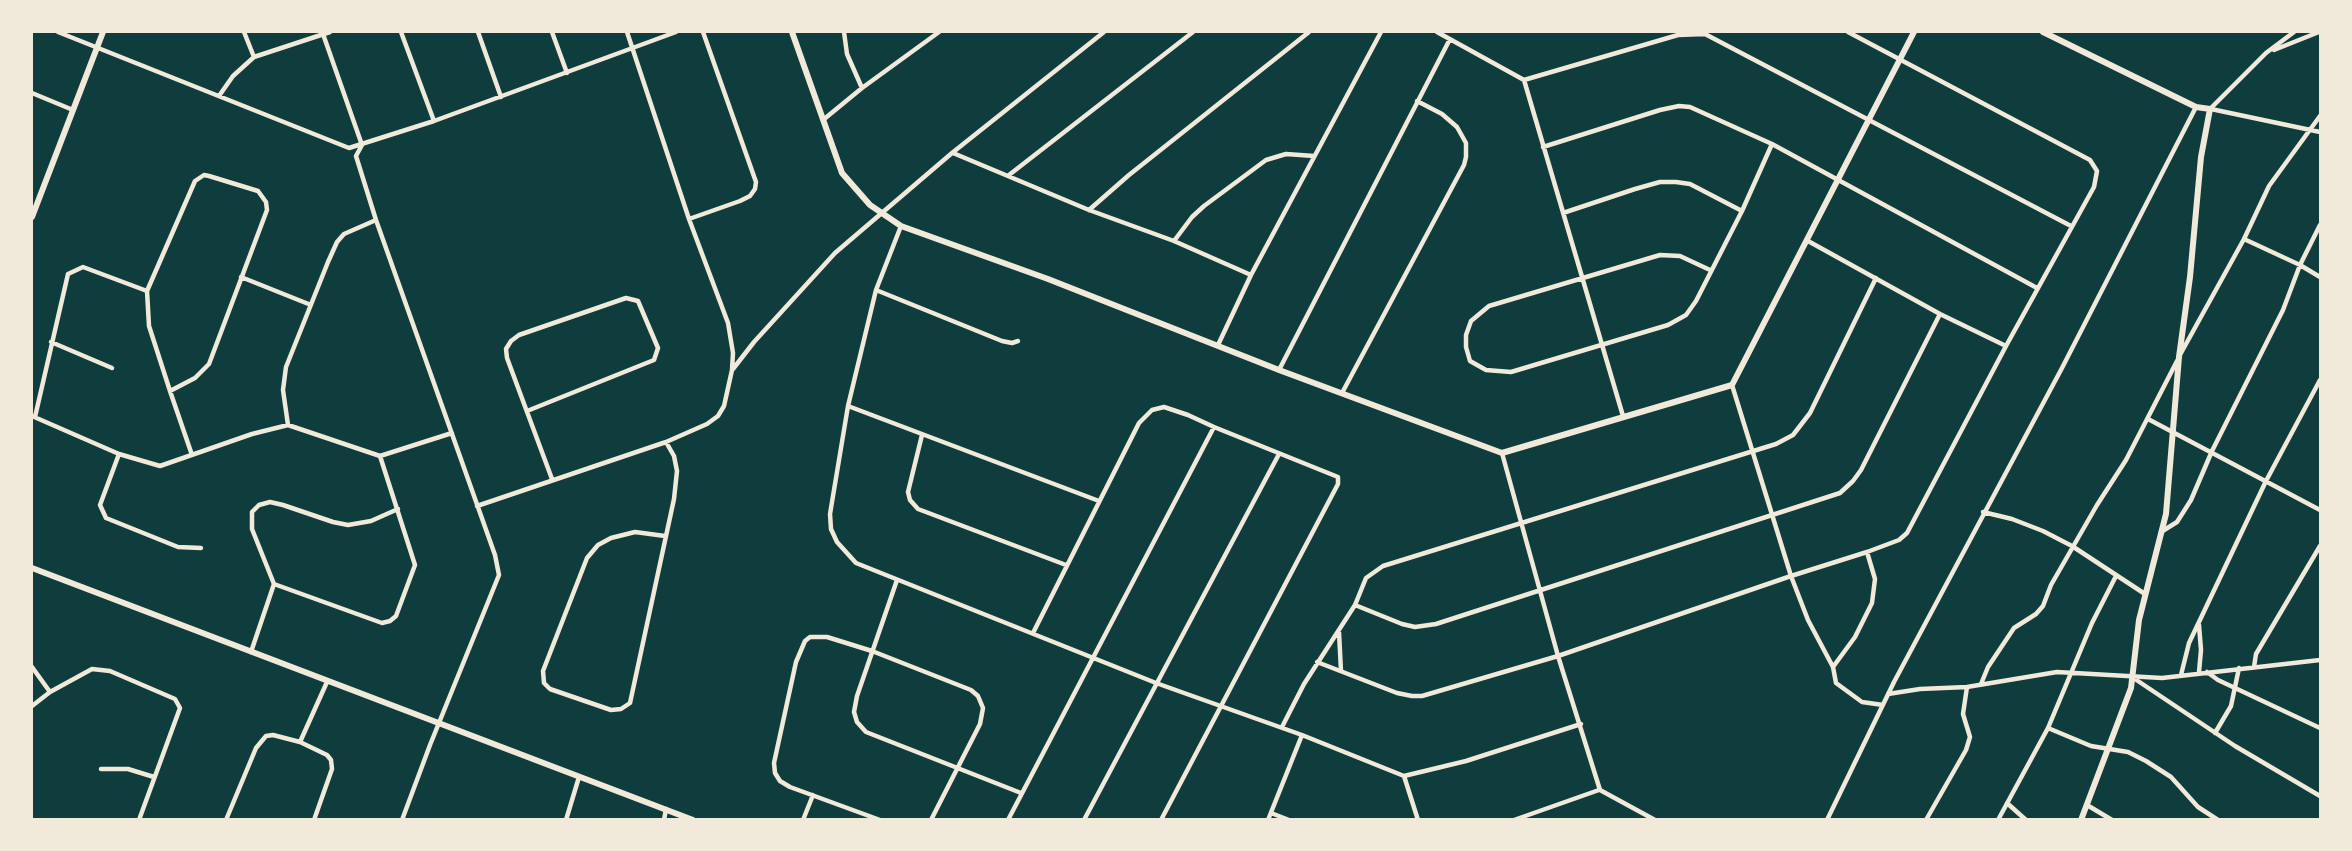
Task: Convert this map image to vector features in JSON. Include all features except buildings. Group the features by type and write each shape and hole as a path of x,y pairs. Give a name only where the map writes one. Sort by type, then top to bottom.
{"street":[{"path":"58,32 349,148 502,97 676,32"},
{"path":"32,216 103,32"},
{"path":"244,32 254,57"},
{"path":"219,96 233,76 254,57 330,32"},
{"path":"401,32 434,121"},
{"path":"478,32 502,97"},
{"path":"552,32 567,73"},
{"path":"477,506 666,442 707,425 718,416 724,406 733,354 728,323 689,219 627,32"},
{"path":"689,219 750,196 756,182 703,32"},
{"path":"792,32 842,173 858,192 901,226 1279,370 1502,453 1732,385"},
{"path":"844,32 847,54 862,88"},
{"path":"823,120 939,32"},
{"path":"732,370 835,253 952,153 1104,32"},
{"path":"1009,175 1193,32"},
{"path":"1089,210 1308,32"},
{"path":"1218,345 1251,275 1381,32"},
{"path":"1437,32 1524,80 1678,35 1706,33 2071,226"},
{"path":"1317,662 1396,693 1416,696 1558,656 1867,552 1899,540 1907,533 2097,178 2095,166 2090,160 1849,32"},
{"path":"1883,705 1863,702 1836,683 1833,667 1808,620 1791,576 1732,385 1914,32"},
{"path":"2043,32 2196,107 2320,132"},
{"path":"2081,820 2132,688 2139,620 2166,514 2179,357 2190,277 2201,157 2210,108 2266,53 2294,32"},
{"path":"2266,53 2319,32"},
{"path":"323,33 362,145 356,156 376,220 495,555 499,575 402,820"},
{"path":"1279,370 1450,39"},
{"path":"1524,80 1623,416"},
{"path":"32,93 73,110"},
{"path":"1342,393 1466,157 1466,142 1457,127 1442,114 1417,101"},
{"path":"1542,146 1660,110 1684,106 1698,110 1772,145 2038,288"},
{"path":"1827,820 1888,695 1983,512 2105,288 2196,107"},
{"path":"1982,684 1988,667 2014,628 2036,614 2043,606 2072,546 2126,460 2244,239 2269,186 2320,116"},
{"path":"1710,270 1671,254 1646,258 1500,303 1479,313 1471,321 1466,335 1470,361 1486,370 1511,372 1668,325 1686,315 1696,301 1742,211 1772,145"},
{"path":"952,153 1089,210 1174,241 1251,275"},
{"path":"1174,241 1192,217 1266,160 1286,154 1314,156"},
{"path":"170,391 195,378 209,365 267,210 266,202 258,191 204,175 195,181 190,190 147,291 149,326 170,391 192,455"},
{"path":"1563,213 1660,182 1690,184 1742,211"},
{"path":"288,425 283,379 337,242 344,234 376,220"},
{"path":"2161,532 2177,522 2191,500 2212,451 2283,310 2300,265 2320,225"},
{"path":"901,226 876,290 848,406 830,514 831,529 842,551 856,563 1156,683 1282,727 1404,776 1466,761 1581,724"},
{"path":"2244,239 2320,277"},
{"path":"1808,241 1940,314 2006,346"},
{"path":"147,291 83,267 72,271 65,281 33,416 119,454 160,466 252,434 288,425 380,456 452,433"},
{"path":"241,277 311,305"},
{"path":"1282,727 1317,662 1355,605 1366,578 1382,566 1786,440 1806,421 1876,278"},
{"path":"876,290 1002,341 1018,341"},
{"path":"527,411 654,360 658,348 638,301 626,298 519,335 506,349 507,358 552,479"},
{"path":"1355,605 1386,619 1415,627 1436,624 1840,493 1853,481 1871,450 1940,314"},
{"path":"51,342 112,368"},
{"path":"2181,675 2189,643 2266,481 2320,380"},
{"path":"848,406 1099,501"},
{"path":"1032,633 1139,423 1152,410 1164,407 1188,415 1338,477 1338,484 1161,820"},
{"path":"2148,418 2173,434 2212,451 2320,510"},
{"path":"1008,820 1214,428"},
{"path":"922,435 908,492 910,500 918,509 1066,565"},
{"path":"665,536 635,532 611,538 598,545 587,558 543,671 544,683 550,689 611,710 621,709 630,703 674,499 677,471 674,456 666,442"},
{"path":"1502,453 1558,656 1600,790 1656,820"},
{"path":"119,454 100,505 106,517 177,547 201,548"},
{"path":"1084,820 1279,454"},
{"path":"274,584 382,623 390,621 400,608 415,565 380,456"},
{"path":"251,652 274,584 252,529 252,512 259,505 270,502 333,523 348,525 359,524 398,509"},
{"path":"1983,512 2012,519 2072,546 2145,594"},
{"path":"2254,667 2256,654 2320,547"},
{"path":"1833,667 1855,637 1872,603 1875,579 1867,552"},
{"path":"32,568 693,820"},
{"path":"1998,820 2048,728 2116,576"},
{"path":"897,580 857,696 854,712 861,728 1021,793"},
{"path":"2199,624 2199,673"},
{"path":"1339,631 1341,671"},
{"path":"880,820 780,781 773,767 800,649 805,641 817,636 872,651 971,690 978,696 983,716 931,820"},
{"path":"1888,695 1931,688 1967,687 2056,672 2162,678 2320,660"},
{"path":"32,667 50,692"},
{"path":"2215,733 2231,706 2239,668"},
{"path":"32,706 50,692 92,669 110,671 175,699 180,708 139,820"},
{"path":"2206,671 2218,680 2320,726"},
{"path":"2133,677 2215,733 2320,796"},
{"path":"300,742 327,682"},
{"path":"1927,820 1966,750 1970,737 1963,714 1967,687"},
{"path":"2048,728 2091,746 2128,752 2171,777 2198,807 2218,820"},
{"path":"226,820 261,740 273,735 300,742 327,754 332,769 314,820"},
{"path":"1268,820 1302,735"},
{"path":"101,769 128,769 154,777"},
{"path":"566,820 579,776"},
{"path":"1404,776 1418,820"},
{"path":"1514,820 1600,790"},
{"path":"803,820 813,795"},
{"path":"2007,803 2026,820"},
{"path":"2087,804 2112,820"},
{"path":"664,820 666,809"},
{"path":"1271,813 1289,820"}]}
